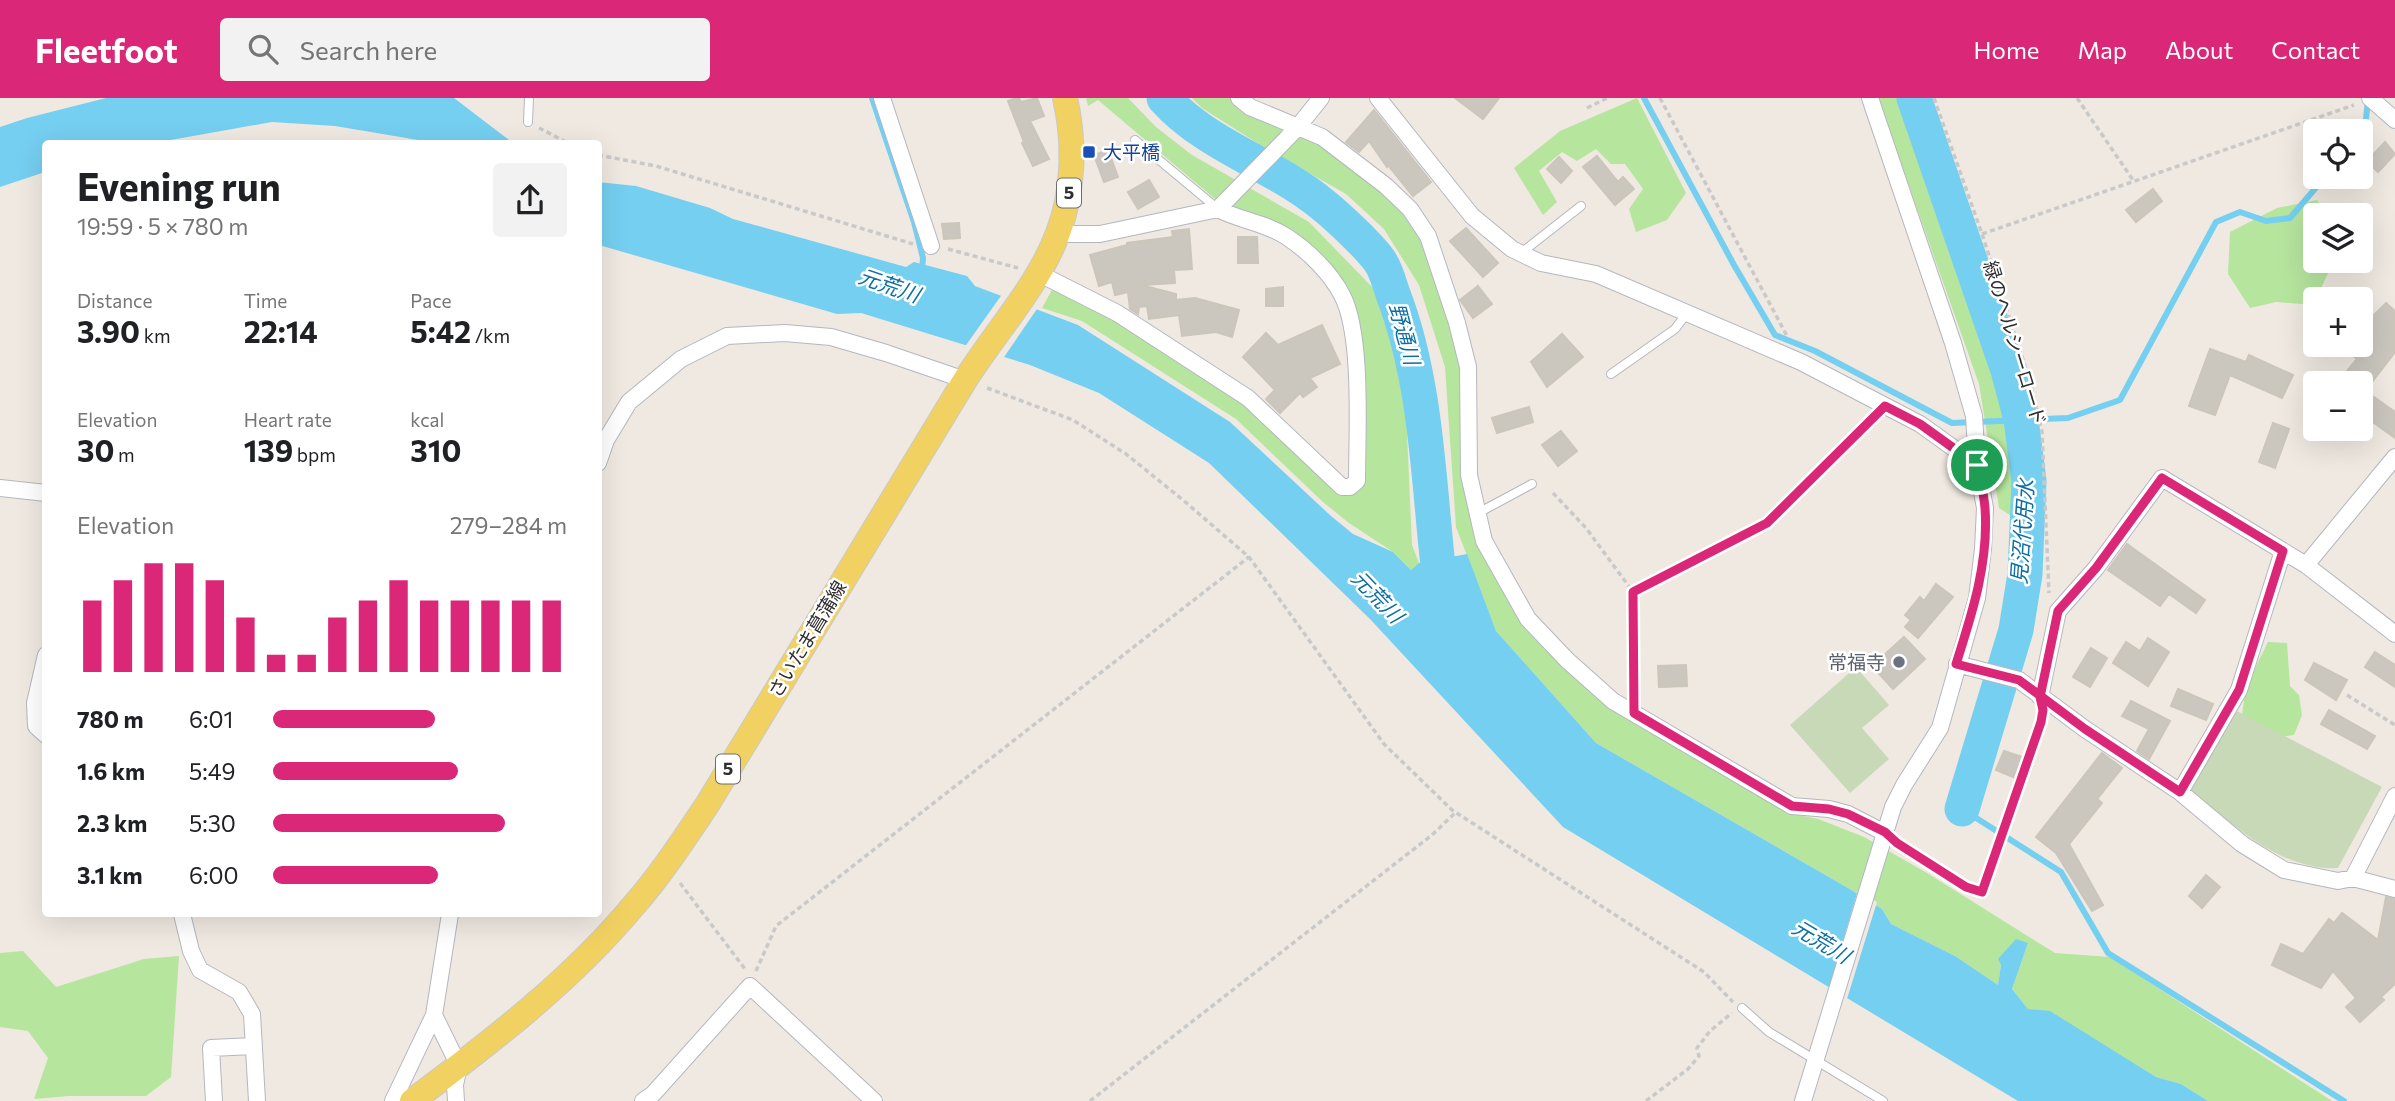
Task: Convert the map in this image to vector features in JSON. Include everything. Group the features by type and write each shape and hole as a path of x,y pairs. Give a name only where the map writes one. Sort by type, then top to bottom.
{"main road":[{"name":"さいたま菖蒲線","path":"412,1101 459,1066 564,979 607,936 667,864 707,805 967,377 1036,276 1058,234 1065,212 1071,167 1071,133 1065,98"}],"street":[{"path":"882,98 931,246"},
{"path":"1239,98 1250,107 1322,137 1386,186 1410,209 1428,236 1454,312 1468,367 1469,475 1484,541 1528,619 1567,660 1613,701 1792,806 1829,809 1848,814 1883,840"},
{"path":"1058,234 1100,234 1220,207 1298,127 1321,98"},
{"path":"1378,98 1472,216 1512,249 1541,263 1596,274 1801,362 1920,424 1977,465"},
{"path":"1803,1101 1893,807 1940,728 1956,664 1977,598 1983,549 1985,508 1977,465 1975,416 1870,98"},
{"path":"2371,98 2395,120"},
{"path":"1036,276 1117,313 1237,390 1342,487 1350,487 1357,481 1356,365 1350,316 1342,294 1308,253 1286,236 1262,223 1230,215 1220,207"},
{"path":"602,440 629,401 650,383 681,359 727,336 786,333 831,337 967,377"},
{"path":"2306,565 2395,457"},
{"path":"2040,697 2058,611 2096,568 2162,478 2306,565 2395,634"},
{"path":"0,488 42,493"},
{"path":"2180,792 2239,690 2283,551"},
{"path":"1956,664 2019,680 2180,792 2242,844 2284,870 2339,881 2353,878 2395,889"},
{"path":"42,672 35,703 36,726 42,731"},
{"path":"2353,878 2395,796"},
{"path":"184,917 191,951 200,970 239,992 252,1014 257,1101"},
{"path":"393,1101 434,1015 450,917"},
{"path":"643,1101 653,1094 750,986 874,1101"},
{"path":"434,1015 459,1066 456,1101"},
{"path":"214,1101 211,1048 254,1046"}],"lane":[{"path":"528,122 529,98"},
{"path":"1135,140 1220,207"},
{"path":"1521,253 1581,206"},
{"path":"1611,374 1675,329 1687,313"},
{"path":"1478,513 1532,484"},
{"path":"1982,892 2041,722 2043,710 2040,697"},
{"path":"1742,1008 1769,1032 1818,1055 1883,1101"}],"path":[{"path":"1587,108 1607,98"},
{"path":"1660,98 1801,362"},
{"name":"緑のヘルシーロード","path":"1934,98 2030,381 2042,432 2049,596"},
{"path":"2077,98 2133,181"},
{"path":"1982,234 2371,98"},
{"path":"528,122 562,140"},
{"path":"602,156 656,166 911,243 931,246 1036,276"},
{"path":"967,377 1073,420 1126,454 1183,500 1249,557 1384,744 1455,812 1704,971 1729,1000 1742,1008"},
{"path":"1633,592 1767,523 1885,406"},
{"path":"1553,494 1586,528 1633,592 1634,713"},
{"path":"750,986 776,926 1249,557"},
{"path":"2347,695 2395,726"},
{"path":"1090,1101 1421,843 1455,812"},
{"path":"1883,840 1897,843 1966,887 1982,892"},
{"path":"667,864 688,896 749,974 750,986"},
{"path":"1646,1101 1688,1069 1699,1056 1698,1048 1710,1031 1723,1018 1742,1008"}],"green space":[{"path":"1086,98 1128,98 1156,127 1192,155 1309,222 1373,288 1393,346 1406,410 1412,545 1419,563 1411,570 1393,552 1323,502 1236,419 1082,321 1042,308 1053,288 1137,333 1240,399 1355,490 1350,298 1274,222 1244,210 1233,210 1215,199 1098,100 1088,106"},
{"path":"1192,98 1230,98 1245,110 1305,131 1398,202 1430,255 1462,368 1463,475 1475,537 1524,626 1607,702 1793,814 1818,819 1864,837 2055,953 2110,957 2332,1101 2208,1101 2181,1084 2156,1077 2050,1012 2028,1009 2012,989 2028,943 2001,965 1998,985 1955,956 1891,924 1882,909 1848,888 1596,743 1496,631 1456,527 1445,367 1419,285 1384,229 1346,194 1265,148 1202,108"},
{"path":"1637,98 1686,193 1667,220 1636,232 1629,209 1643,189 1625,164 1611,164 1596,149 1577,161 1562,152 1539,171 1557,202 1543,215 1514,168 1560,131"},
{"path":"1878,98 1902,98 2007,405 2016,463 2017,566 1997,663 1989,661 2005,607 2013,517 1999,508 1979,384"},
{"path":"2317,200 2319,203 2303,203 2303,273 2328,273 2322,287 2303,287 2303,304 2276,302 2250,308 2228,274 2230,232 2277,208"},
{"path":"2268,642 2287,643 2290,686 2299,695 2302,715 2294,735 2272,738 2242,715 2246,686"},
{"path":"1856,667 1889,705 1862,728 1889,759 1850,793 1790,725"},
{"path":"2235,710 2382,787 2338,868 2317,867 2278,854 2259,844 2192,792 2192,782"},
{"path":"23,951 56,987 144,959 179,956 171,1077 146,1096 34,1099 48,1058 28,1031 0,1027 0,953"}],"water":[{"path":"106,98 454,98 509,140 418,140 335,126 272,122 171,140 42,140 42,173 0,187 0,127"},
{"name":"元荒川","path":"602,182 636,186 710,208 733,219 906,267 914,262 967,276 975,286 1078,325 1230,422 1353,534 1393,552 1411,570 1419,563 1467,554 1496,631 1596,743 1848,888 1882,909 1891,924 1955,956 1998,985 2001,965 1998,959 2016,939 2028,943 2012,989 2028,1009 2050,1011 2156,1077 2181,1084 2208,1101 2018,1101 1563,827 1370,619 1209,463 1099,393 1030,365 861,313 837,314 602,246"}],"pier":[{"path":"1003,293 1039,306 1002,360 964,348"},
{"path":"1858,890 1877,902 1846,1002 1828,991"}],"building":[{"path":"1016,98 1021,102 1037,98 1044,116 1030,121 1049,159 1033,166 1008,101"},
{"path":"1455,98 1499,98 1483,119"},
{"path":"1374,110 1431,182 1413,196 1388,165 1387,167 1369,141 1359,152 1346,142"},
{"path":"2385,142 2395,154 2378,172 2373,167 2373,155"},
{"path":"1108,150 1118,177 1104,182 1094,155"},
{"path":"1597,156 1618,182 1623,177 1634,189 1615,205 1583,167"},
{"path":"1559,157 1572,171 1561,183 1547,169"},
{"path":"1149,180 1159,197 1138,209 1128,192"},
{"path":"2153,189 2162,201 2136,222 2126,210"},
{"path":"959,223 960,238 944,239 942,224"},
{"path":"1466,228 1498,263 1483,277 1450,241"},
{"path":"1189,229 1192,269 1174,270 1175,283 1141,285 1176,294 1176,300 1195,298 1239,310 1232,337 1216,332 1182,336 1179,315 1149,319 1147,306 1139,307 1138,314 1130,309 1128,292 1115,295 1112,282 1099,286 1090,255 1127,243 1173,237 1172,231"},
{"path":"1238,237 1257,237 1258,263 1238,263"},
{"path":"1478,286 1492,304 1473,318 1460,300"},
{"path":"1283,287 1283,306 1266,306 1266,289"},
{"path":"2386,303 2395,311 2395,352 2373,381 2373,371 2347,371 2357,359 2354,357 2373,357 2373,316"},
{"path":"1322,325 1340,364 1310,378 1317,387 1303,397 1300,393 1280,413 1266,399 1275,390 1243,357 1266,333 1278,345"},
{"path":"1562,334 1583,357 1547,387 1531,362"},
{"path":"2210,349 2246,362 2249,355 2293,375 2282,398 2230,375 2215,415 2189,406"},
{"path":"2373,398 2395,412 2395,438 2373,422"},
{"path":"1529,407 1533,422 1497,433 1492,418"},
{"path":"2273,423 2289,429 2275,468 2259,462"},
{"path":"1561,431 1577,451 1558,466 1542,445"},
{"path":"2127,544 2205,600 2196,613 2169,594 2160,606 2108,570"},
{"path":"1936,584 1953,597 1918,638 1905,627 1911,620 1905,615 1920,597 1924,601"},
{"name":"常福寺","path":"1904,637 1925,659 1893,689 1872,666"},
{"path":"2148,638 2169,652 2148,686 2113,663 2126,642 2140,651"},
{"path":"2091,648 2107,658 2090,687 2073,677"},
{"path":"2375,652 2395,665 2395,687 2365,667"},
{"path":"2314,663 2347,680 2336,700 2305,680"},
{"path":"1686,665 1687,686 1659,687 1658,666"},
{"path":"2178,689 2213,704 2206,720 2171,706"},
{"path":"2131,701 2170,721 2149,759 2137,751 2149,729 2122,716"},
{"path":"2329,710 2375,736 2367,749 2321,724"},
{"path":"2004,751 2022,757 2015,778 1996,770"},
{"path":"2102,753 2122,768 2097,799 2102,803 2069,844 2103,905 2092,911 2056,853 2036,837"},
{"path":"2206,875 2220,887 2202,908 2189,896"},
{"path":"2386,897 2395,899 2395,984 2381,997 2384,1000 2360,1022 2346,1007 2356,998 2333,971 2321,988 2272,965 2281,944 2303,954 2329,919 2334,923 2342,913 2378,940"}],"waterway":[{"path":"872,98 914,222 923,258 922,270"},
{"name":"野通川","path":"1164,98 1200,129 1283,177 1322,204 1360,239 1381,264 1415,370 1427,449 1443,607"},
{"path":"1644,98 1775,335 1815,351 1952,423 2068,418 2120,400 2216,222 2240,212 2266,221 2290,218 2315,189"},
{"name":"見沼代用水","path":"1914,98 2008,370 2021,419 2029,481 2025,574 2016,630 1962,809"},
{"path":"2366,119 2368,99"},
{"path":"1962,809 2061,872 2108,953 2344,1101"}],"place":[{"name":"大平橋","path":"1089,152"},
{"name":"常福寺","path":"1899,662"}],"route":[{"path":"1977,465 1920,424 1885,406 1767,523 1633,592 1634,713 1792,806 1829,809 1848,814 1885,832 1897,843 1966,887 1982,892 2041,722 2043,710 2040,697 2058,611 2096,568 2162,478 2283,551 2239,690 2180,792 2085,729 2040,697 2019,680 1956,664 1977,598 1983,549 1985,508 1977,465"}]}
